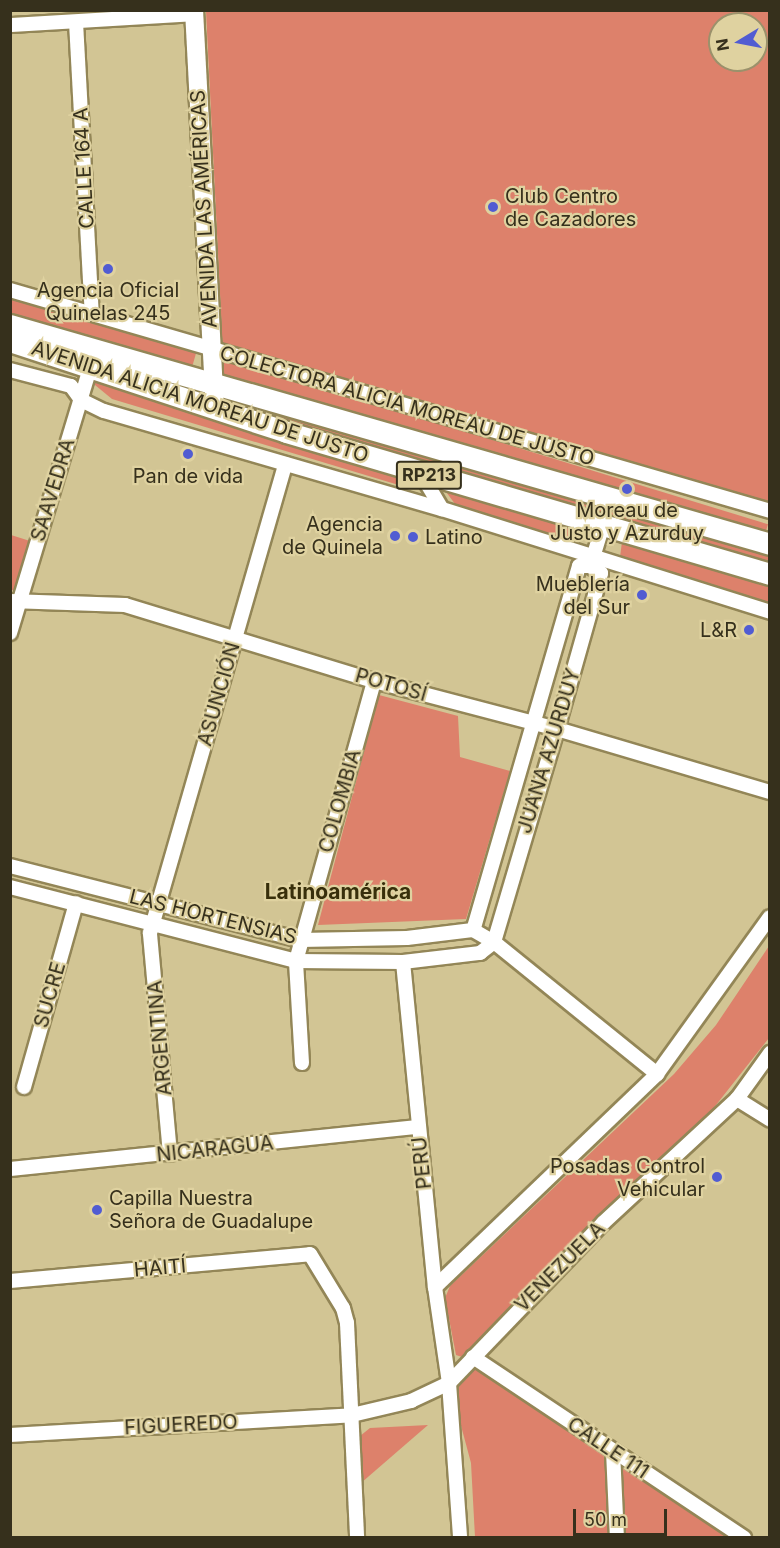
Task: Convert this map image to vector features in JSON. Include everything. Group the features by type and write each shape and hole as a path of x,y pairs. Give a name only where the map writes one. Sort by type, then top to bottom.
{"main road":[{"name":"AVENIDA LAS AMÉRICAS","path":"194,12 215,407"},
{"name":"AVENIDA ALICIA MOREAU DE JUSTO","path":"10,325 93,356 215,407 420,472 770,574"},
{"name":"AVENIDA ALICIA MOREAU DE JUSTO","path":"10,341 214,380 770,544"}],"street":[{"path":"10,25 194,12"},
{"name":"CALLE 164 A","path":"76,22 92,313"},
{"name":"COLECTORA ALICIA MOREAU DE JUSTO","path":"10,290 770,511"},
{"name":"SAAVEDRA","path":"10,633 14,603 81,400 93,356"},
{"path":"10,370 71,386 81,400 104,411 442,509 592,561 770,612"},
{"name":"ASUNCIÓN","path":"153,923 285,464"},
{"path":"420,472 442,509"},
{"name":"JUANA AZURDUY","path":"592,561 602,526"},
{"name":"JUANA AZURDUY","path":"472,930 579,566 592,561"},
{"name":"JUANA AZURDUY","path":"494,942 601,573 592,561"},
{"name":"POTOSÍ","path":"14,603 125,604 374,681 557,729 770,792"},
{"name":"COLOMBIA","path":"302,1063 296,961 300,939 374,681"},
{"name":"LAS HORTENSIAS","path":"10,866 300,939 407,938 472,930"},
{"name":"LAS HORTENSIAS","path":"10,886 296,961 403,962 480,953 494,942"},
{"name":"SUCRE","path":"24,1087 76,903"},
{"path":"435,1287 657,1074 770,917"},
{"name":"ARGENTINA","path":"153,923 150,933 170,1154"},
{"path":"472,930 494,942 657,1074"},
{"name":"PERÚ","path":"403,962 435,1287 449,1383 460,1538"},
{"name":"VENEZUELA","path":"352,1415 411,1401 449,1383 603,1223 737,1100 770,1053"},
{"path":"737,1100 770,1120"},
{"name":"NICARAGUA","path":"10,1169 418,1127"},
{"name":"HAITÍ","path":"10,1281 310,1254 342,1308 347,1323 352,1415"},
{"name":"CALLE 111","path":"473,1357 744,1538"},
{"path":"352,1415 357,1538"},
{"name":"FIGUEREDO","path":"10,1435 352,1415"},
{"path":"613,1451 617,1538"}],"shaded area":[{"name":"Club Centro de Cazadores","path":"206,11 768,11 769,511 223,354"},
{"path":"10,291 198,345 192,368 10,316"},
{"path":"221,357 768,524 762,543 215,376"},
{"path":"95,371 415,478 412,489 112,399 95,385"},
{"path":"228,389 769,553 769,574 224,405"},
{"path":"441,485 577,528 573,541 455,504"},
{"path":"11,535 30,541 16,588 11,591"},
{"path":"622,542 769,586 769,604 620,557"},
{"path":"379,695 458,716 460,757 510,771 466,919 318,925"},
{"path":"769,946 769,1038 712,1110 465,1358 456,1355 445,1298 450,1286 674,1074 716,1025"},
{"path":"477,1355 749,1537 475,1537 471,1463 452,1392"},
{"path":"428,1425 361,1483 360,1436 370,1428"}],"place":[{"name":"Club Centro de Cazadores","path":"493,207"},
{"name":"Agencia Oficial Quinelas 245","path":"108,269"},
{"name":"Pan de vida","path":"188,454"},
{"name":"Moreau de Justo y Azurduy","path":"627,489"},
{"name":"Agencia de Quinela","path":"395,536"},
{"name":"Latino","path":"413,537"},
{"name":"Mueblería del Sur","path":"642,595"},
{"name":"L&R","path":"749,630"},
{"name":"Posadas Control Vehicular","path":"717,1177"},
{"name":"Capilla Nuestra Señora de Guadalupe","path":"97,1210"}],"district":[{"name":"Latinoamérica","path":"338,892"}]}
